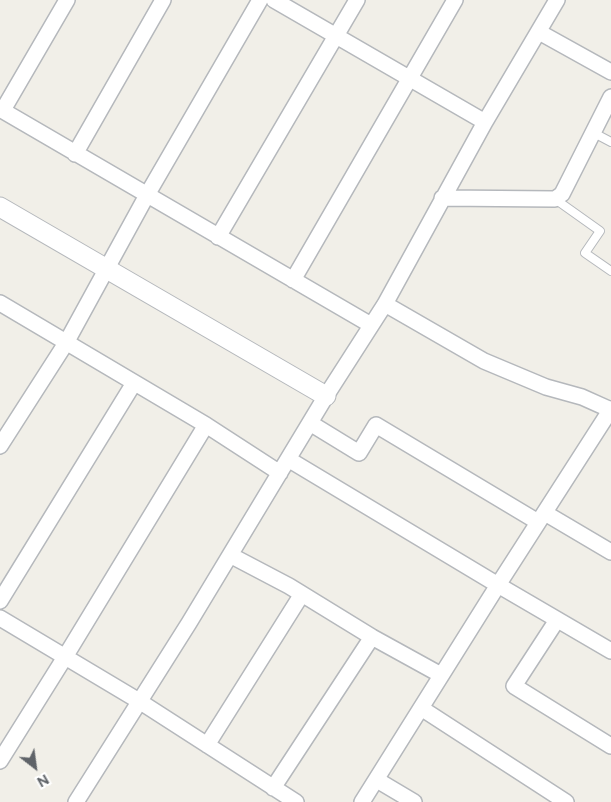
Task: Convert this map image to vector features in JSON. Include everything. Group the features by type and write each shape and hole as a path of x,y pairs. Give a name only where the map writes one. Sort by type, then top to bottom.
{"street":[{"path":"67,0 1,110 371,325"},
{"path":"75,154 163,0"},
{"path":"0,446 66,343 147,195 260,0"},
{"path":"274,0 485,122"},
{"path":"218,237 357,0"},
{"path":"293,280 455,0"},
{"path":"76,802 138,701 190,623 326,396 385,304 485,122 557,0"},
{"path":"539,32 611,72"},
{"path":"442,198 556,200 562,194 611,97"},
{"path":"0,207 326,396"},
{"path":"0,303 206,425 280,473"},
{"path":"362,802 611,409 582,397 546,387 484,361 385,304"},
{"path":"0,602 134,383"},
{"path":"310,423 359,453 376,425 541,517 611,552"},
{"path":"0,762 206,425"},
{"path":"288,459 611,651"},
{"path":"230,555 302,594 372,637 442,675"},
{"path":"207,745 302,594"},
{"path":"0,618 138,701 296,802"},
{"path":"557,620 514,686 611,746"},
{"path":"273,788 372,637"},
{"path":"421,708 566,802"},
{"path":"377,780 414,802"}],"lane":[{"path":"594,133 611,142"},
{"path":"556,200 600,231 585,253 611,270"}]}
